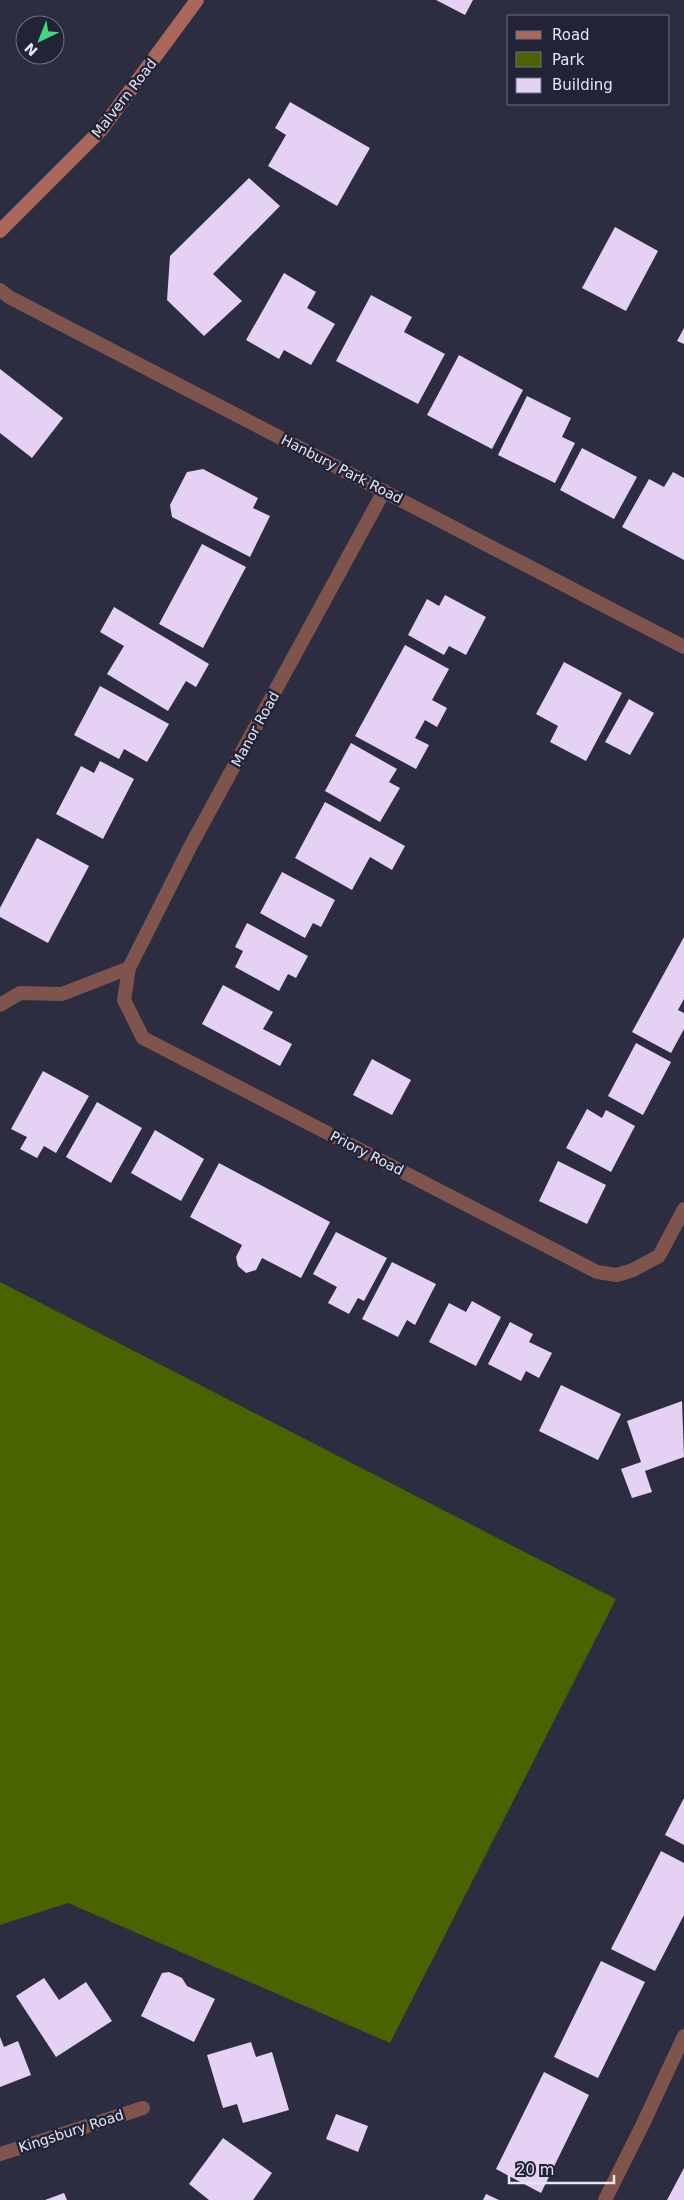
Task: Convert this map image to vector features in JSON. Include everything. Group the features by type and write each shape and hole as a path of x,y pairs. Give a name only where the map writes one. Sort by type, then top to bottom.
{"main road":[{"name":"Malvern Road","path":"0,232 101,130 197,0"}],"street":[{"name":"Hanbury Park Road","path":"0,290 9,297 684,647"},
{"name":"Manor Road","path":"129,968 190,847 384,492"},
{"path":"0,1005 20,993 62,994 129,968"},
{"name":"Priory Road","path":"129,968 124,1000 143,1038 597,1272 617,1275 633,1270 659,1256 684,1209"},
{"path":"605,2200 684,2036"},
{"name":"Kingsbury Road","path":"0,2154 143,2108"}],"green space":[{"path":"0,1282 616,1599 390,2043 68,1903 0,1925"}],"building":[{"path":"436,0 473,0 465,15"},
{"path":"290,102 370,148 337,206 268,166 286,135 275,128"},
{"path":"249,178 280,206 213,274 242,301 204,336 167,300 170,256"},
{"path":"615,227 658,251 626,311 582,288"},
{"path":"284,273 316,292 307,308 335,324 311,365 284,350 279,359 246,340"},
{"path":"371,295 412,317 404,332 445,354 418,404 336,361"},
{"path":"684,328 684,344 677,341"},
{"path":"459,355 523,390 492,449 427,415"},
{"path":"0,369 63,418 32,458 0,433"},
{"path":"527,396 571,418 562,437 575,443 555,483 498,455"},
{"path":"582,448 637,477 614,519 560,490"},
{"path":"203,469 258,498 253,508 270,516 250,557 172,517 170,505 187,472"},
{"path":"673,472 684,478 684,560 622,527 649,479 664,487"},
{"path":"202,544 246,567 203,648 159,624"},
{"path":"445,595 486,617 466,655 449,646 444,655 408,635 427,599 439,606"},
{"path":"114,607 209,664 196,687 186,681 168,711 107,674 124,646 100,632"},
{"path":"405,645 449,669 432,700 447,708 437,727 425,720 415,738 429,745 416,769 355,736"},
{"path":"564,662 622,693 586,761 550,742 558,726 536,714"},
{"path":"100,686 169,724 147,762 124,749 119,759 74,735"},
{"path":"629,699 654,713 630,755 605,742"},
{"path":"351,743 397,769 389,782 400,788 380,822 325,791"},
{"path":"100,761 134,779 103,839 56,814 81,766 94,773"},
{"path":"325,802 405,846 392,870 370,857 352,890 295,858"},
{"path":"37,838 89,866 48,943 0,917 0,908"},
{"path":"282,872 335,900 321,927 313,923 305,938 260,913"},
{"path":"247,923 308,956 296,978 288,974 279,991 235,967 243,951 235,947"},
{"path":"684,937 684,999 678,1010 684,1013 684,1029 671,1053 632,1032"},
{"path":"223,985 273,1012 263,1029 292,1044 280,1066 202,1024"},
{"path":"636,1043 671,1062 643,1115 608,1096"},
{"path":"372,1059 411,1080 392,1115 353,1095"},
{"path":"43,1071 89,1096 56,1153 44,1146 37,1158 20,1149 27,1137 11,1129"},
{"path":"97,1102 142,1128 111,1183 66,1157"},
{"path":"587,1109 602,1118 606,1110 635,1126 611,1172 566,1148"},
{"path":"155,1130 204,1159 181,1201 131,1173"},
{"path":"558,1161 606,1185 587,1224 539,1201"},
{"path":"219,1163 330,1222 301,1278 262,1258 256,1270 246,1273 238,1266 236,1257 242,1245 190,1217"},
{"path":"336,1232 387,1258 364,1301 358,1298 349,1314 328,1303 337,1287 313,1274"},
{"path":"392,1262 436,1284 415,1325 407,1320 398,1337 362,1319"},
{"path":"472,1301 501,1317 476,1366 429,1342 449,1303 466,1312"},
{"path":"510,1322 533,1334 529,1342 552,1353 539,1378 526,1371 521,1381 488,1364"},
{"path":"561,1385 621,1414 598,1460 539,1431"},
{"path":"682,1401 684,1457 645,1471 652,1492 632,1498 621,1469 641,1462 627,1421"},
{"path":"684,1798 684,1845 665,1835"},
{"path":"661,1851 684,1863 684,1915 655,1971 611,1949"},
{"path":"601,1961 645,1982 598,2078 554,2057"},
{"path":"169,1972 182,1978 187,1986 215,1999 194,2042 141,2016 162,1973"},
{"path":"44,1978 59,2000 86,1982 112,2021 56,2057 16,1996"},
{"path":"0,2037 4,2047 18,2041 31,2075 0,2087"},
{"path":"251,2042 256,2057 272,2052 289,2110 243,2123 237,2104 223,2108 207,2055"},
{"path":"544,2072 589,2095 541,2193 496,2169"},
{"path":"336,2114 368,2126 358,2152 326,2139"},
{"path":"223,2138 272,2173 253,2200 209,2200 189,2184"},
{"path":"684,2168 684,2200 667,2200"},
{"path":"64,2193 67,2200 45,2200"},
{"path":"486,2194 499,2200 483,2200"}]}
